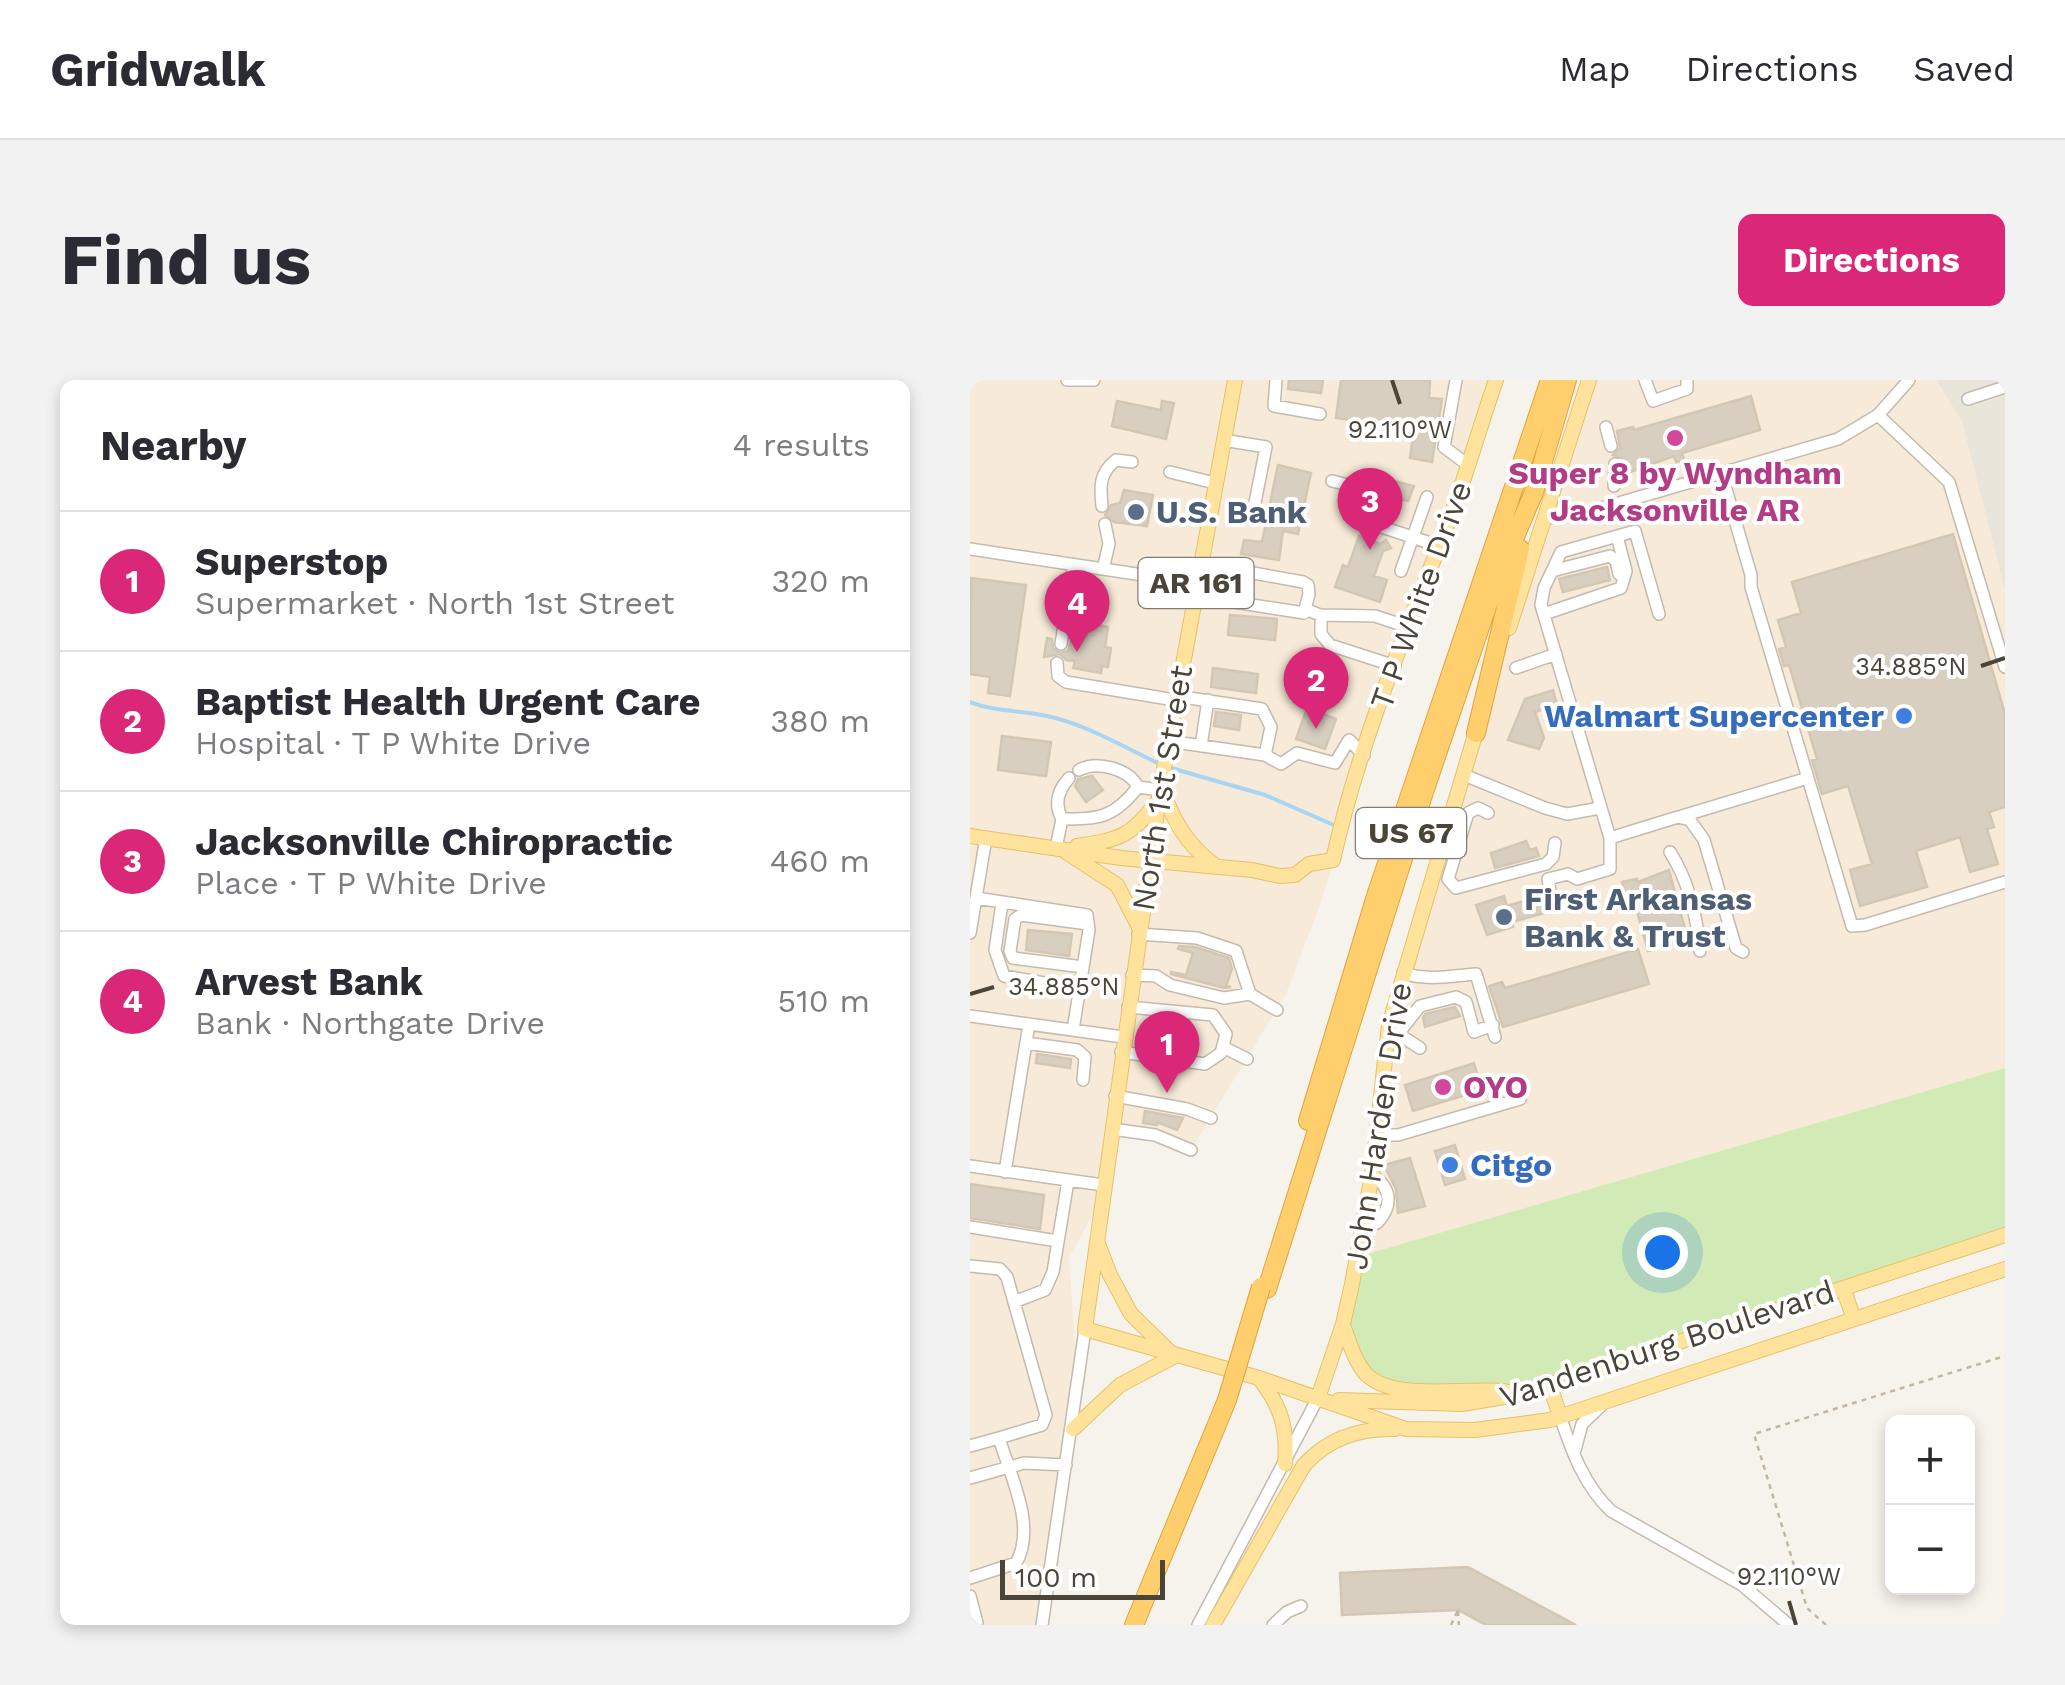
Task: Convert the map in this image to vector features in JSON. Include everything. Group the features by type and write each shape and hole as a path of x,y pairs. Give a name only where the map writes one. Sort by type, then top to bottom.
{"highway":[{"name":"US 67","path":"1264,1288 1330,1038 1550,380"},
{"name":"US 67","path":"1148,1625 1230,1401 1422,795 1495,583 1534,492 1567,380"},
{"path":"1476,733 1534,492"},
{"name":"US 67","path":"1134,1625 1230,1401"}],"main road":[{"name":"North 1st Street","path":"1103,1191 1168,741 1235,380"},
{"name":"T P White Drive","path":"970,836 1149,861 1294,875 1309,864 1333,860 1364,755 1496,380"},
{"name":"John Harden Drive","path":"1318,1398 1343,1324 1363,1225 1403,973 1589,380"},
{"path":"1058,848 1116,840 1144,819 1160,792"},
{"path":"1160,792 1185,838 1218,867"},
{"path":"1058,848 1117,886 1139,931"},
{"name":"AR 161","path":"1084,1329 1103,1191"},
{"name":"Vandenburg Boulevard","path":"1318,1398 1462,1404 1521,1394 2005,1234"},
{"path":"1096,1238 1131,1314 1175,1356"},
{"name":"Vandenburg Boulevard","path":"1318,1398 1406,1429 1518,1426 1560,1416 2005,1269"},
{"path":"1844,1288 1854,1319"},
{"path":"1343,1324 1364,1373 1380,1383 1398,1390 1494,1388 1521,1394"},
{"path":"1084,1329 1318,1398"},
{"path":"1073,1429 1120,1385 1175,1356"},
{"path":"1258,1378 1280,1409 1287,1438 1284,1464"},
{"path":"1550,1386 1560,1416"},
{"path":"1213,1625 1304,1465 1316,1452 1338,1437 1384,1428 1406,1429"}],"street":[{"path":"1067,380 1094,380"},
{"path":"1276,380 1274,406 1320,414"},
{"path":"1456,380 1444,447 1468,466"},
{"path":"1645,380 1653,401 1683,392 1687,380"},
{"path":"1544,518 1581,514 1838,439 1878,415 1910,380"},
{"path":"1968,399 2005,387"},
{"path":"1878,415 1950,482 2005,667"},
{"path":"1606,427 1611,446"},
{"path":"1224,440 1266,447 1253,513"},
{"path":"1102,506 1100,482 1107,467 1116,460 1132,462"},
{"path":"1614,486 1616,464"},
{"path":"1170,472 1215,483"},
{"path":"1721,472 1750,587 1852,926 2005,882"},
{"path":"1332,481 1372,492 1378,503 1374,524"},
{"path":"1401,570 1427,497"},
{"path":"1348,516 1439,546"},
{"path":"1103,569 1109,544 1105,524"},
{"path":"1551,896 1548,879 1568,874 1577,879 1610,869 1610,838 1544,614 1543,592 1561,552 1635,531 1659,614"},
{"path":"1617,536 1626,571 1621,588"},
{"path":"970,549 1196,583"},
{"path":"1552,571 1610,556 1616,562 1621,588"},
{"path":"1060,644 1074,564"},
{"path":"1199,566 1232,569 1303,582 1308,585 1309,594 1304,613 1234,602 1232,569"},
{"path":"1544,614 1621,588"},
{"path":"1305,608 1322,615 1375,616 1408,627"},
{"path":"1322,615 1321,634 1330,645 1395,666"},
{"path":"1516,668 1556,654"},
{"path":"1057,664 1058,676 1066,682 1262,709 1271,727 1264,755"},
{"path":"1201,746 1208,700"},
{"path":"1168,741 1264,755 1281,764 1298,753 1335,763 1349,740 1364,755"},
{"path":"1058,848 1062,819 1057,810 1059,793 1074,774 1098,764 1131,776 1138,787 1160,792"},
{"path":"1464,775 1567,814 1600,808"},
{"path":"1610,838 1808,778"},
{"path":"1062,819 1103,817 1123,804 1138,787"},
{"path":"1488,812 1472,809 1463,825 1448,878 1456,888 1546,864 1553,857 1554,843"},
{"path":"1678,817 1690,820 1700,832 1736,948 1743,952"},
{"path":"970,933 976,898 974,880 986,838"},
{"path":"1670,852 1698,930 1700,951"},
{"path":"976,898 1087,915 1073,1030"},
{"path":"1002,904 995,950 1004,976 1080,989"},
{"path":"1083,967 1013,958 1013,924 1021,915 1088,924"},
{"path":"1139,931 1197,938 1236,951 1250,994"},
{"path":"1403,973 1442,979 1476,974 1494,1031 1474,1032 1466,1002 1456,997 1420,1006 1392,1031 1420,1048"},
{"path":"1132,975 1156,976 1170,985 1224,998 1250,994 1277,1010"},
{"path":"970,1016 1073,1030 1196,1064 1205,1064 1221,1053 1226,1034 1213,1014 1128,1007"},
{"path":"1005,1172 1029,1024"},
{"path":"1026,1043 1077,1050 1085,1058 1083,1080"},
{"path":"1223,1047 1247,1058"},
{"path":"1115,1096 1188,1109 1211,1118"},
{"path":"1376,1135 1398,1135 1520,1099"},
{"path":"1112,1129 1155,1135 1191,1150"},
{"path":"970,1166 1068,1181 1103,1191"},
{"path":"1363,1225 1377,1224 1390,1200 1382,1182 1372,1175"},
{"path":"1014,1302 1046,1290 1053,1272 1068,1181"},
{"path":"970,1227 1058,1241"},
{"path":"970,1266 1000,1269 1007,1278 1046,1414 1042,1425 970,1446"},
{"path":"1042,1625 1073,1429 1084,1329"},
{"name":"John Harden Drive","path":"1198,1625 1318,1398"},
{"path":"1574,1454 1582,1424 1608,1400"},
{"path":"1560,1416 1595,1496 1611,1511 1742,1585 1789,1625"},
{"path":"970,1578 1016,1563 1025,1548 1022,1512 999,1438"},
{"path":"970,1478 1024,1463 1066,1464"},
{"path":"970,1596 976,1624"},
{"path":"1273,1625 1301,1606"}],"path":[{"path":"1826,1625 1807,1608 1754,1434 2005,1356"},
{"path":"1451,1625 1458,1610 1459,1625"}],"shaded area":[{"path":"970,380 1496,380 1408,627 1320,905 1286,994 1191,1150 1112,1129 1102,1198 1069,1258 1078,1384 1042,1625 970,1625"},
{"path":"1589,380 1936,380 1962,422 2005,591 2005,1068 1357,1257 1389,1035 1476,733"},
{"path":"1936,380 2005,380 2005,591 1962,422"}],"green space":[{"path":"2005,1068 2005,1235 1550,1386 1404,1404 1369,1379 1343,1324 1357,1257"}],"building":[{"path":"1289,380 1323,380 1321,393 1288,389"},
{"path":"1341,380 1430,380 1429,398 1442,399 1432,462 1410,458 1414,429 1336,418"},
{"name":"Super 8 by Wyndham Jacksonville AR","path":"1751,396 1760,430 1682,453 1684,460 1676,462 1674,456 1627,473 1623,459 1613,455 1620,448 1617,431 1633,427 1634,430"},
{"path":"1117,401 1161,410 1162,401 1174,403 1166,439 1112,426"},
{"path":"1278,465 1311,473 1298,534 1283,531 1279,560 1241,554 1244,540 1262,542"},
{"path":"1387,479 1414,486 1408,501 1385,495"},
{"name":"U.S. Bank","path":"1124,490 1153,495 1147,526 1114,522 1105,515 1111,505 1120,503"},
{"name":"Walmart Supercenter","path":"1953,534 2005,714 2005,807 1989,812 1994,827 1987,829 1998,864 1970,872 1960,837 1916,851 1927,887 1860,906 1850,870 1872,864 1848,786 1822,794 1812,760 1817,759 1789,665 1784,666 1779,649 1786,647 1778,620 1801,613 1792,582"},
{"path":"1359,536 1380,544 1386,540 1391,548 1383,551 1374,576 1387,580 1380,602 1335,587 1343,565 1348,567"},
{"path":"1607,567 1610,580 1563,592 1559,579"},
{"path":"971,578 1026,585 1010,696 988,693 990,677 970,674"},
{"path":"1230,615 1277,619 1275,640 1228,635"},
{"path":"1083,622 1108,627 1105,647 1111,648 1108,667 1102,666 1101,673 1073,668 1075,661 1060,654 1044,657 1047,638 1052,639 1053,648 1060,653 1068,651 1071,641 1079,643"},
{"path":"1315,665 1348,676 1341,698 1308,687"},
{"path":"1213,668 1258,674 1256,693 1211,687"},
{"path":"1553,690 1557,705 1535,712 1544,738 1539,749 1508,740 1525,699"},
{"path":"1307,708 1336,719 1325,749 1296,739"},
{"path":"1216,712 1241,715 1239,730 1214,726"},
{"path":"1002,736 1051,742 1046,776 998,770"},
{"path":"1092,776 1103,790 1086,802 1075,786 1078,779"},
{"path":"1526,841 1539,856 1495,868 1491,853"},
{"path":"1669,870 1688,940 1648,951 1632,894 1626,896 1622,882 1638,882"},
{"name":"First Arkansas Bank & Trust","path":"1504,896 1507,906 1540,896 1544,913 1512,922 1513,927 1487,935 1476,905"},
{"path":"1028,930 1072,934 1069,956 1026,950"},
{"path":"1179,946 1229,958 1232,969 1226,986 1231,987 1224,988 1171,974 1186,975 1193,953 1178,949"},
{"path":"1638,949 1649,984 1503,1027 1489,986 1502,982 1505,988"},
{"path":"1455,1007 1460,1016 1425,1027 1425,1014"},
{"path":"1037,1054 1071,1059 1070,1068 1036,1063"},
{"name":"OYO","path":"1474,1063 1482,1090 1413,1111 1405,1085"},
{"path":"1145,1111 1183,1118 1177,1130 1157,1122 1143,1123"},
{"name":"Citgo","path":"1455,1145 1465,1179 1445,1185 1435,1151"},
{"name":"Citgo","path":"1410,1158 1425,1206 1398,1213 1396,1189 1384,1165"},
{"path":"970,1184 1044,1195 1040,1229 970,1218"},
{"path":"1468,1567 1576,1625 1486,1625 1458,1610 1342,1615 1340,1573"}],"waterway":[{"path":"970,702 1062,720 1162,765"},
{"path":"1171,768 1265,795 1336,826"}],"place":[{"name":"Super 8 by Wyndham Jacksonville AR","path":"1675,438"},
{"name":"U.S. Bank","path":"1136,512"},
{"name":"Jacksonville Chiropractic","path":"1370,550"},
{"name":"Arvest Bank","path":"1077,652"},
{"name":"Walmart Supercenter","path":"1904,716"},
{"name":"Baptist Health Urgent Care","path":"1316,729"},
{"name":"First Arkansas Bank & Trust","path":"1504,917"},
{"name":"OYO","path":"1443,1087"},
{"name":"Superstop","path":"1167,1093"},
{"name":"Citgo","path":"1450,1165"}]}
